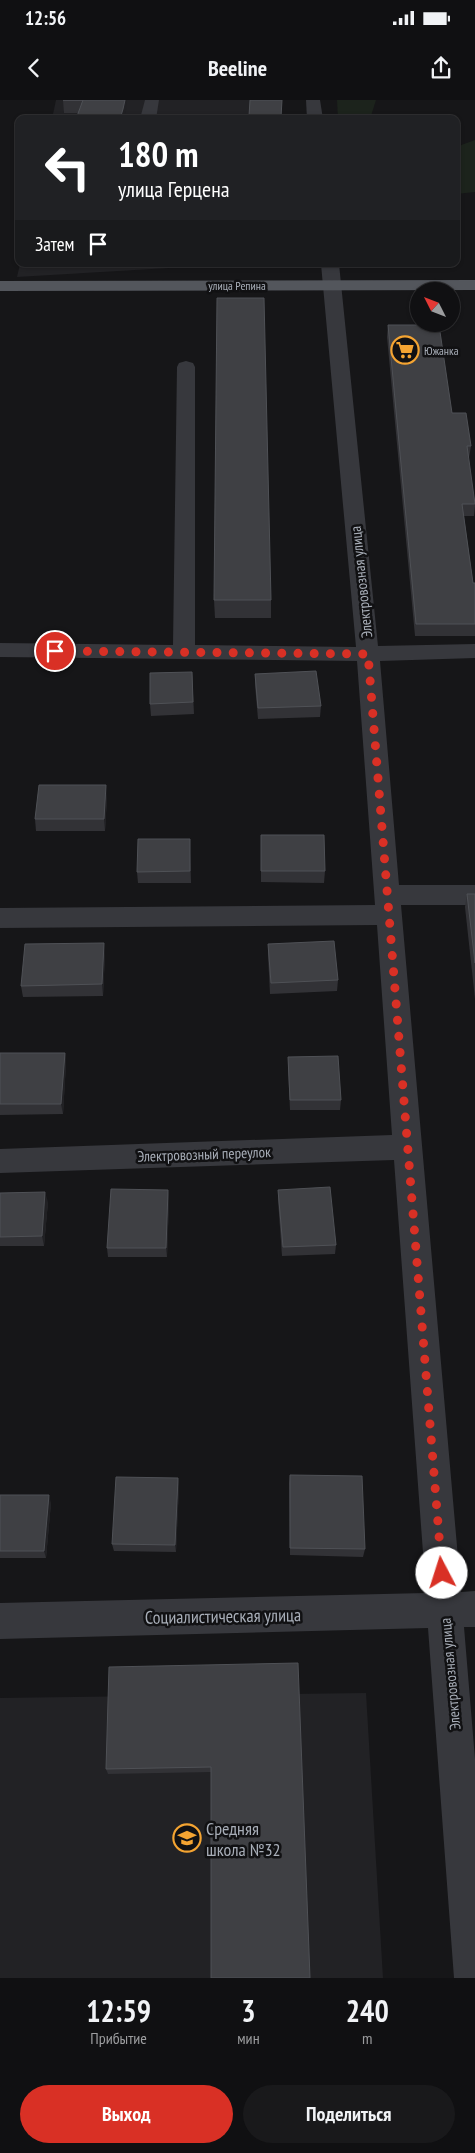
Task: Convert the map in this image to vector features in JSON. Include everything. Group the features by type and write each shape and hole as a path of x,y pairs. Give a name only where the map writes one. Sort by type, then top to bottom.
{"main road":[{"name":"улица Репина","path":"0,286 331,274 475,285"}],"street":[{"path":"149,115 152,100"},
{"path":"313,100 315,115"},
{"name":"Электровозная улица","path":"331,274 368,654 408,1147 460,1610 474,1978"},
{"path":"184,652 186,366"},
{"path":"0,650 368,654 475,652"},
{"path":"0,918 388,905 475,895"},
{"name":"Электровозный переулок","path":"0,1161 408,1147"},
{"name":"Социалистическая улица","path":"0,1621 460,1610"}],"shaded area":[{"path":"56,100 282,100 281,115 53,115"},
{"path":"337,100 376,100 371,115 338,115"},
{"path":"475,140 475,192 460,194 460,146"},
{"path":"19,267 185,267 17,277"},
{"name":"Средняя школа №32","path":"366,1693 383,1978 0,1978 0,1698"}],"building":[{"path":"83,100 125,100 121,115 77,115"},
{"path":"250,100 282,100 281,115 249,115"},
{"path":"217,298 264,298 271,600 214,600"},
{"path":"388,325 410,325 410,332 440,332 452,413 466,413 471,446 467,446 475,504 462,504 473,583 475,583 475,624 416,624"},
{"path":"316,671 321,706 258,708 255,674"},
{"path":"192,672 193,702 150,704 150,673"},
{"path":"39,785 106,785 104,819 35,819"},
{"path":"261,835 324,835 325,871 261,871"},
{"path":"138,839 190,839 190,871 137,872"},
{"path":"467,894 475,894 475,963"},
{"path":"334,941 338,980 271,983 268,944"},
{"path":"104,943 102,984 21,986 25,944"},
{"path":"0,1053 65,1053 61,1104 0,1104"},
{"path":"338,1056 341,1100 290,1100 288,1057"},
{"path":"330,1187 336,1245 283,1247 278,1190"},
{"path":"111,1189 168,1190 166,1248 107,1248"},
{"path":"45,1192 42,1236 0,1237 0,1193"},
{"path":"290,1475 362,1476 365,1549 290,1548"},
{"path":"116,1477 178,1478 175,1545 112,1544"},
{"path":"0,1495 49,1495 44,1551 0,1551"},
{"path":"298,1663 310,1978 211,1978 211,1767 106,1769 109,1667"}],"place":[{"name":"Южанка","path":"405,350"},
{"name":"Средняя школа №32","path":"187,1838"}],"route":[{"path":"55,651 368,654 442,1573"}]}
